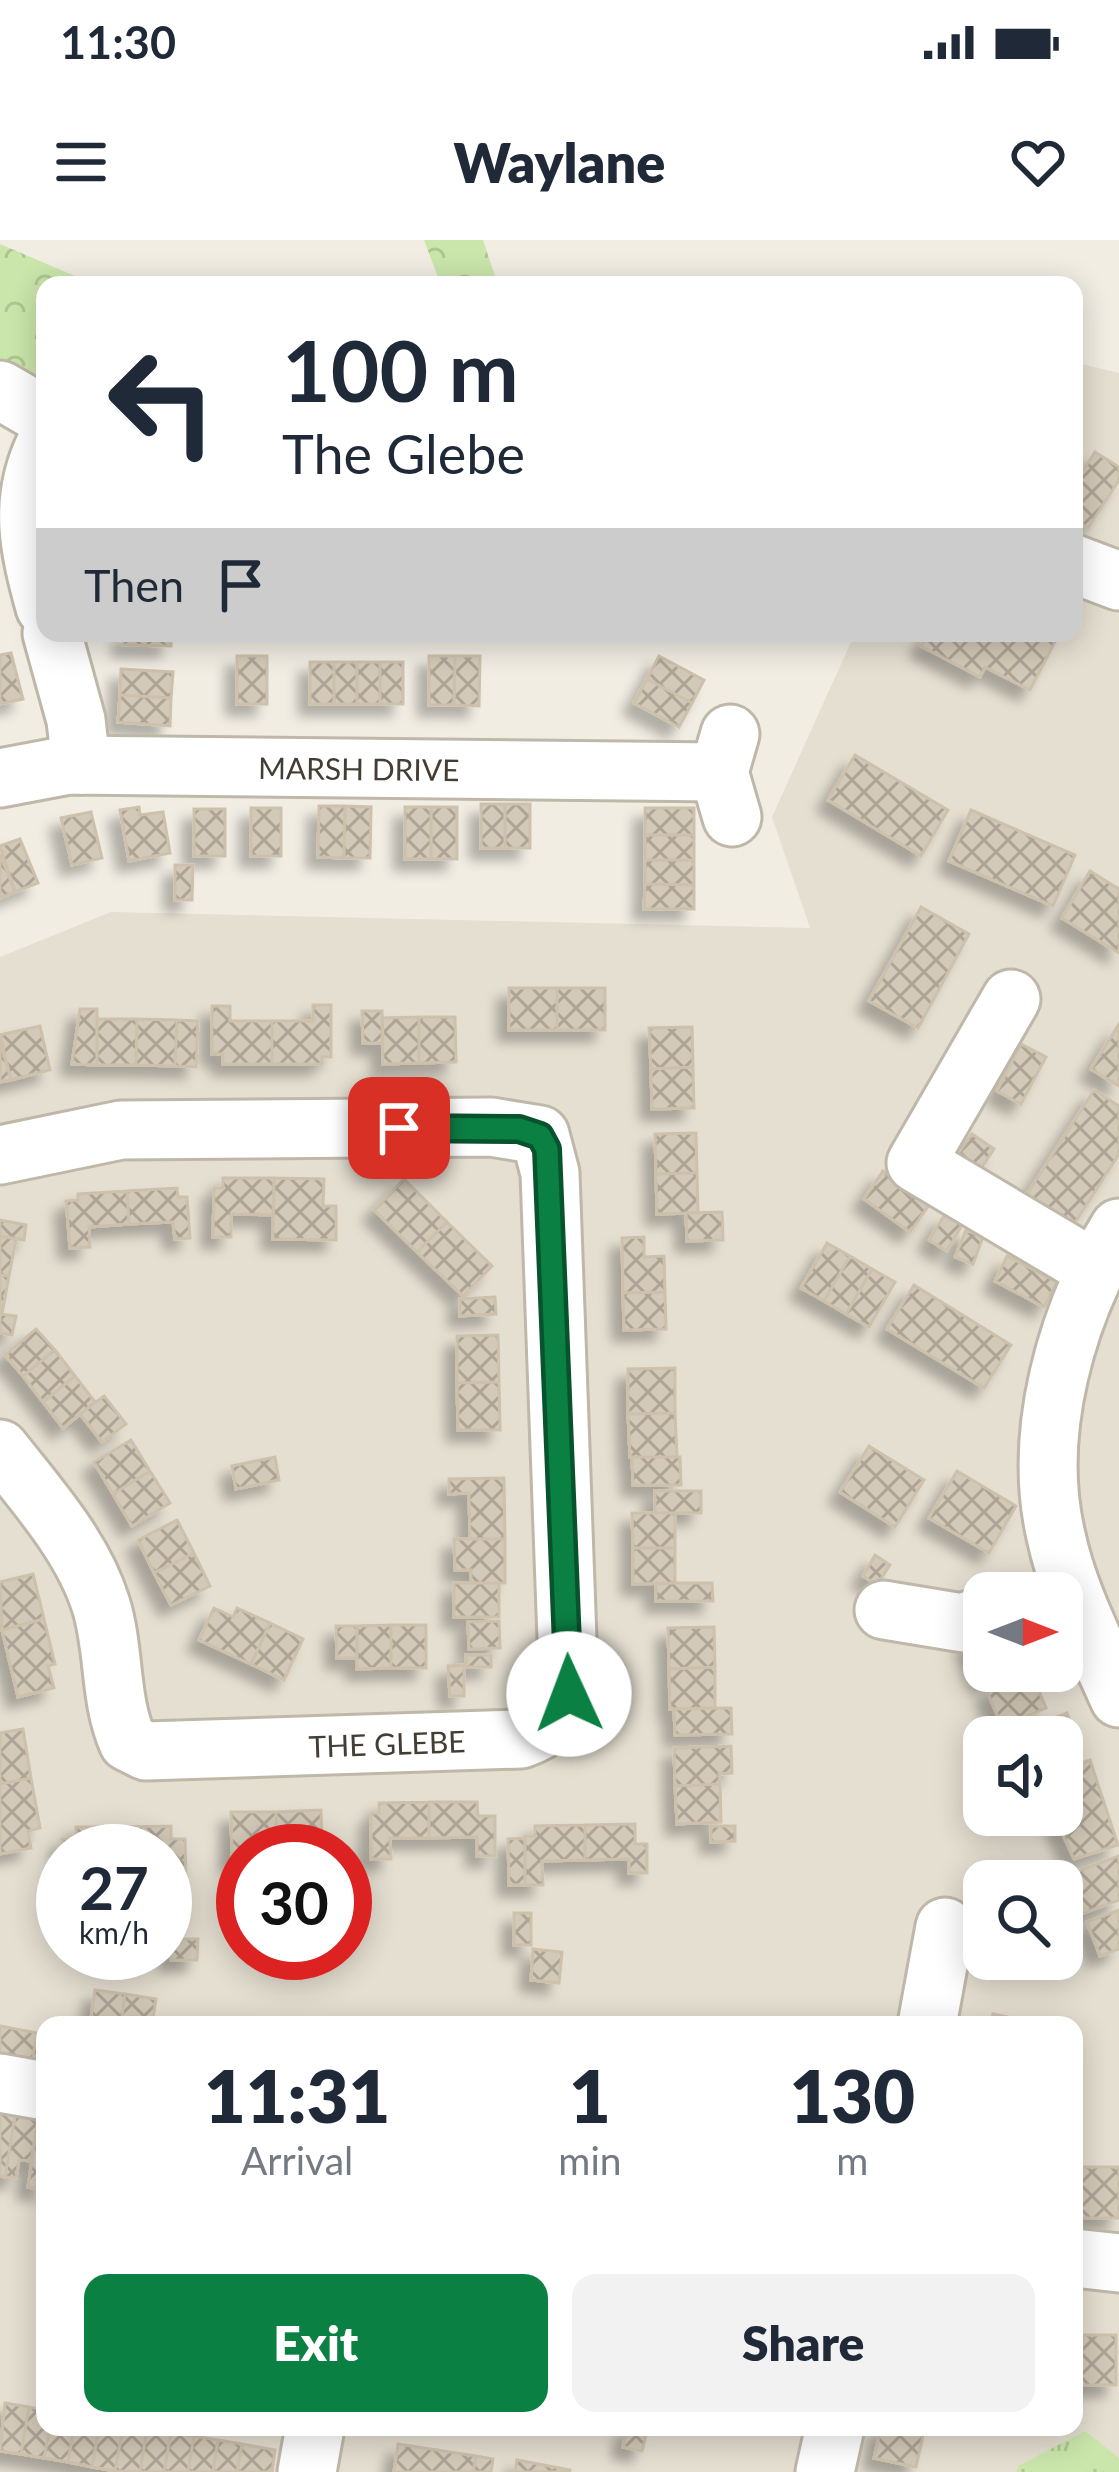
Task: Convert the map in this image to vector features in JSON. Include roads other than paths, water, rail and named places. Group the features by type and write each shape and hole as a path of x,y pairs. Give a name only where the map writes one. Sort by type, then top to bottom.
{"street":[{"path":"0,390 36,411"},
{"path":"36,469 26,526 36,569"},
{"path":"1083,567 1119,581"},
{"path":"54,642 76,720 81,765"},
{"name":"MARSH DRIVE","path":"0,778 81,765 727,774"},
{"path":"1011,999 916,1163 1106,1249 1059,1375 1053,1428 1054,1572"},
{"name":"THE GLEBE","path":"0,1155 122,1130 491,1127 540,1136 550,1173 569,1694 553,1723 521,1738 146,1751 128,1742 120,1723 102,1607 84,1564 0,1449"},
{"path":"884,1610 963,1623"},
{"path":"1083,1637 1119,1698"},
{"path":"929,2016 945,1927"},
{"path":"0,2084 36,2090"},
{"path":"1083,2259 1119,2263"},
{"path":"307,2472 313,2436"},
{"path":"825,2472 833,2436"}]}
